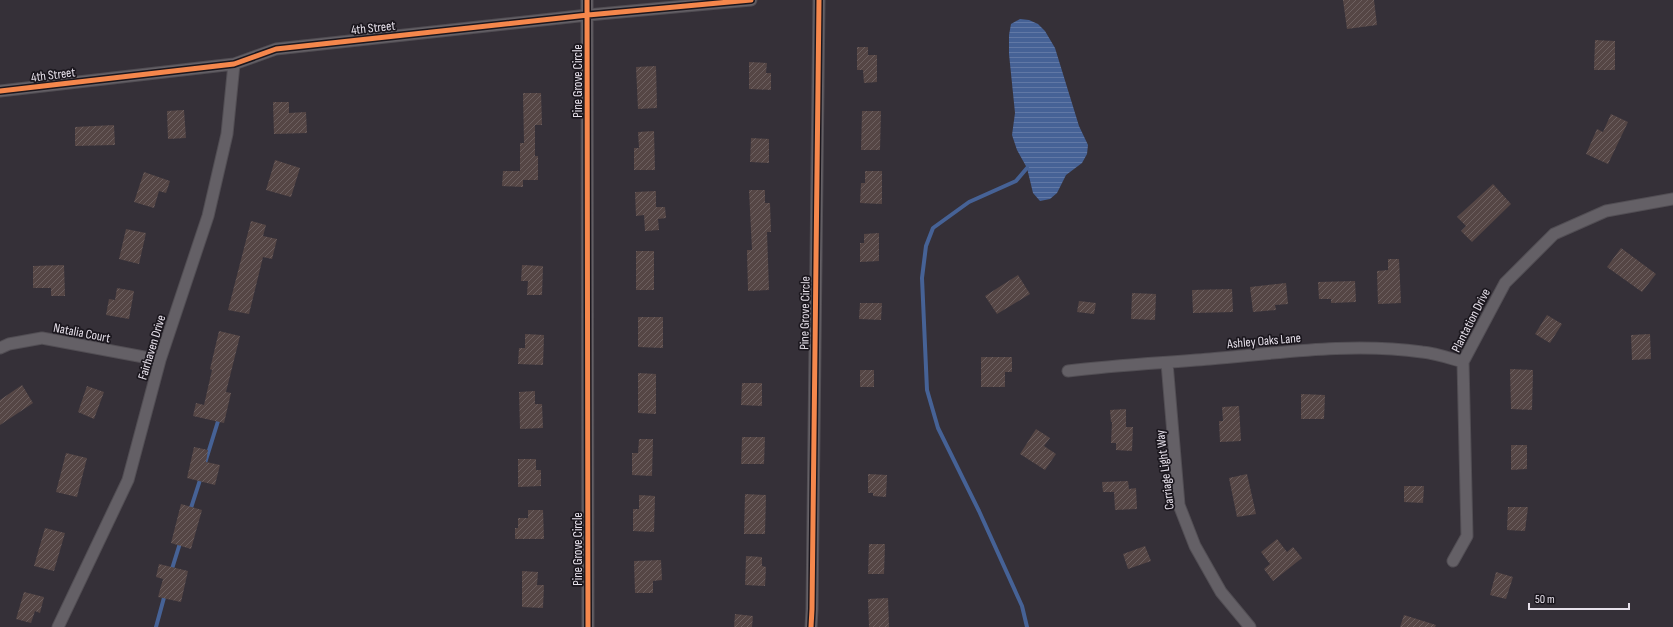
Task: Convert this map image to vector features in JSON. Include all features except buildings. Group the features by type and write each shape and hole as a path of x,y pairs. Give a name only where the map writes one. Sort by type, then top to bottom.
{"street":[{"name":"Pine Grove Circle","path":"587,0 588,627"},
{"name":"4th Street","path":"0,91 234,64 276,49 588,15 751,0"},
{"name":"Pine Grove Circle","path":"811,627 818,0"},
{"name":"Fairhaven Drive","path":"58,627 128,480 160,360 208,216 227,134 234,64"},
{"name":"Plantation Drive","path":"1453,561 1467,536 1463,362 1505,283 1554,234 1606,211 1673,199"},
{"name":"Natalia Court","path":"0,348 9,344 42,338 160,360"},
{"name":"Ashley Oaks Lane","path":"1068,372 1118,365 1167,363 1331,348 1388,349 1423,352 1463,362"},
{"name":"Carriage Light Way","path":"1167,363 1179,505 1195,546 1221,592 1250,627"}],"water":[{"path":"1020,19 1029,20 1038,24 1045,31 1055,48 1079,126 1088,145 1087,154 1082,163 1066,175 1057,193 1050,199 1040,201 1033,193 1027,168 1017,150 1012,135 1015,113 1009,54 1009,35 1011,24"}],"waterway":[{"path":"1027,168 1016,181 969,202 933,228 926,246 922,278 927,390 938,428 979,511 1022,606 1027,627"},
{"path":"205,463 219,418"},
{"path":"190,511 201,477"},
{"path":"171,572 181,540"},
{"path":"156,627 165,594"}],"cycle path":[{"path":"587,0 588,627"},
{"path":"0,91 234,64 276,49 588,15 751,0"},
{"path":"811,627 819,0"}]}
